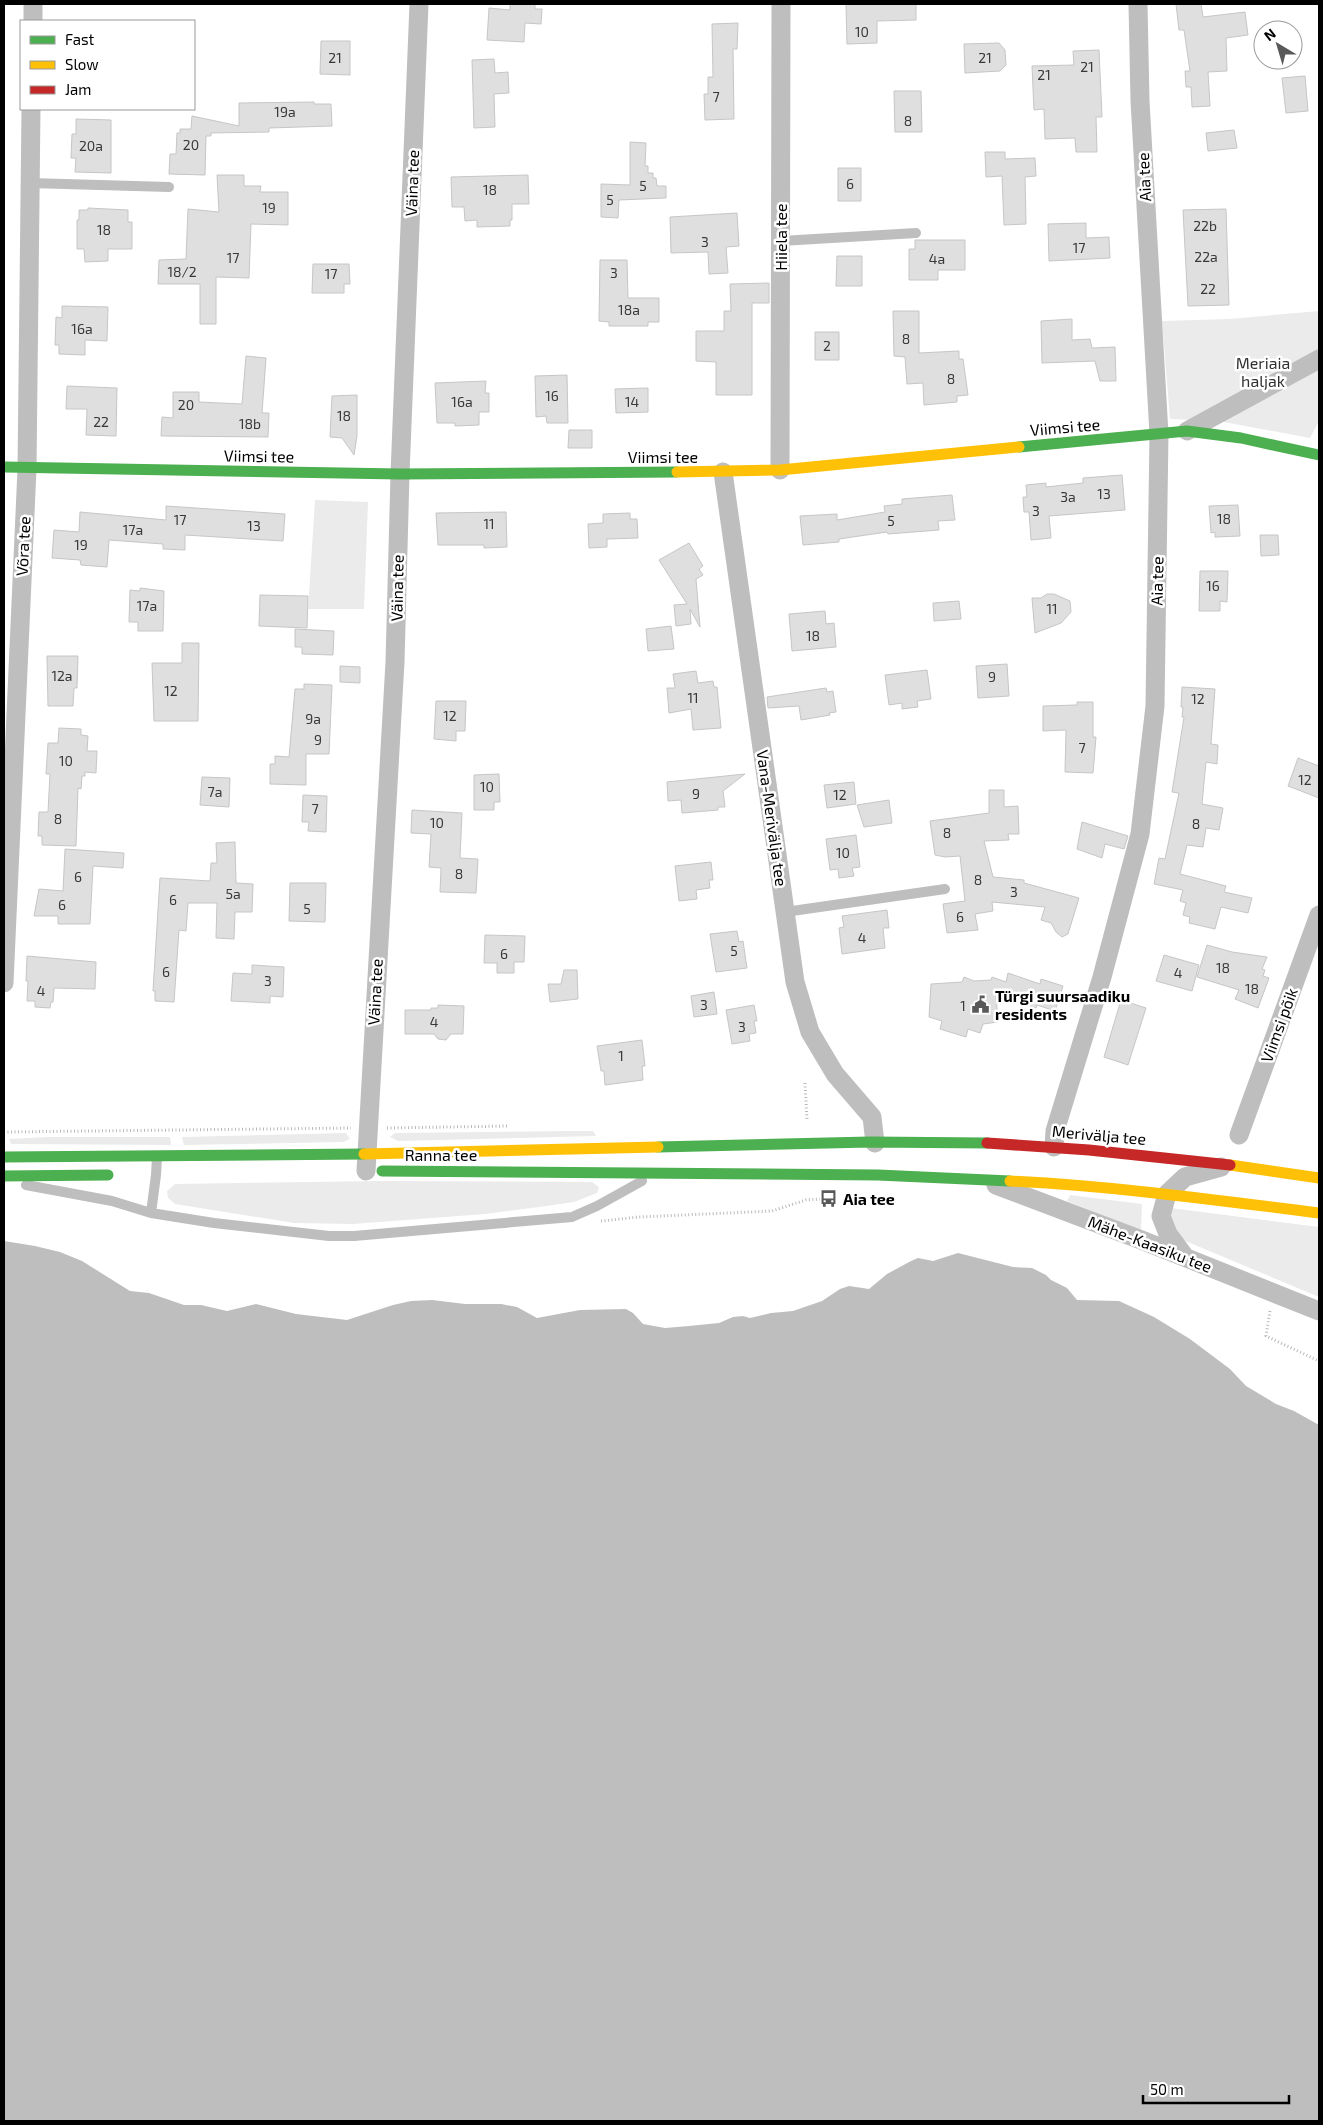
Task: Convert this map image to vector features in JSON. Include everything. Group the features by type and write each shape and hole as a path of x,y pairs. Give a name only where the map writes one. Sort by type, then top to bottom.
{"main road":[{"name":"Viimsi tee","path":"4,467 26,469 400,474 723,472 780,470 1187,431 1241,438 1319,454"},
{"name":"Merivälja tee","path":"876,1142 1054,1146 1229,1164 1319,1178"},
{"name":"Ranna tee","path":"363,1166 876,1142"},
{"name":"Ranna tee","path":"4,1158 157,1157 363,1166 657,1174 878,1175 980,1179"},
{"path":"4,1177 118,1175"},
{"path":"980,1179 1059,1183 1319,1213"}],"street":[{"path":"33,4 33,20"},
{"name":"Väina tee","path":"363,1166 368,1128 395,662 400,474 419,4"},
{"name":"Hiiela tee","path":"780,470 781,4"},
{"name":"Aia tee","path":"1054,1146 1055,1131 1102,977 1140,834 1155,706 1159,434 1140,101 1138,4"},
{"name":"Võra tee","path":"4,983 26,469 31,110"},
{"path":"1187,431 1319,359"},
{"name":"Vana-Merivälja tee","path":"723,472 795,982 810,1032 835,1074 872,1117 876,1142"},
{"name":"Viimsi põik","path":"1239,1135 1319,915"},
{"path":"1185,1257 1168,1234 1161,1216 1167,1194 1185,1177 1229,1164"},
{"name":"Mähe-Kaasiku tee","path":"980,1179 1185,1257 1319,1311"}],"lane":[{"path":"30,183 169,187"},
{"path":"780,241 916,233"},
{"path":"785,912 945,889"},
{"path":"151,1212 157,1157"},
{"path":"4,1177 36,1188 112,1201 151,1212 300,1234 354,1236 572,1217 657,1174"}],"path":[{"path":"801,1120 807,1119 805,1083"},
{"path":"4,1132 516,1126"},
{"path":"806,1200 829,1199"},
{"path":"1272,1303 1266,1336 1319,1361"}],"green space":[{"name":"Meriaia haljak","path":"1319,311 1319,421 1310,438 1218,421 1170,419 1162,321 1229,319"},
{"path":"315,500 368,502 364,609 308,609"},
{"path":"593,1131 596,1136 398,1141 390,1137 395,1133"},
{"path":"346,1133 350,1139 343,1142 184,1145 182,1137"},
{"path":"47,1137 170,1137 171,1145 11,1144 9,1139"},
{"path":"382,1181 592,1182 599,1187 597,1193 574,1202 485,1214 353,1224 294,1223 175,1204 168,1198 167,1191 175,1184"},
{"path":"1070,1195 1142,1204 1141,1231 1067,1201"},
{"path":"1171,1208 1319,1227 1319,1297 1183,1240 1170,1221"}],"shaded area":[{"path":"4,1241 60,1252 82,1261 130,1291 149,1293 184,1305 201,1305 227,1311 256,1304 296,1314 347,1320 393,1305 411,1301 432,1300 465,1304 501,1304 517,1307 537,1318 580,1310 626,1309 633,1313 643,1324 665,1328 719,1323 733,1317 743,1316 750,1318 771,1313 793,1311 822,1301 840,1289 849,1286 869,1289 887,1274 918,1258 933,1261 958,1253 1013,1267 1032,1268 1067,1288 1077,1300 1119,1301 1154,1317 1190,1339 1230,1369 1246,1386 1276,1404 1294,1411 1319,1425 1319,2121 4,2121"}],"building":[{"path":"510,4 535,4 535,9 542,9 541,24 525,23 524,42 487,40 489,8 510,10"},
{"path":"846,4 916,4 916,20 877,21 877,43 847,44"},
{"path":"1176,4 1201,4 1203,17 1245,12 1248,35 1226,38 1227,71 1208,72 1210,106 1192,107 1191,87 1186,87 1185,71 1190,71 1184,30 1179,30"},
{"path":"738,23 737,49 733,49 734,119 705,120 704,94 708,94 708,77 713,77 712,24"},
{"path":"321,41 350,41 350,75 320,74"},
{"path":"999,43 1005,50 1006,65 1000,71 965,73 964,44"},
{"path":"1099,50 1102,117 1096,117 1097,152 1076,152 1075,138 1045,139 1044,109 1034,110 1032,66 1074,65 1073,51"},
{"path":"494,59 495,73 508,72 509,93 494,94 495,127 474,128 472,60"},
{"path":"1305,76 1308,111 1286,113 1282,78"},
{"path":"894,91 921,91 922,132 895,132"},
{"path":"314,102 314,104 331,104 332,126 269,128 269,132 211,133 211,136 206,136 205,175 169,174 170,154 176,154 177,133 180,133 180,129 191,129 192,116 239,126 239,103"},
{"path":"76,119 111,120 111,173 75,172 76,158 71,158 72,134 76,134"},
{"path":"1234,130 1237,148 1208,151 1206,133"},
{"path":"630,142 646,143 645,166 648,166 648,173 653,173 653,178 656,178 657,186 666,186 666,198 619,200 618,218 601,217 601,184 630,185"},
{"path":"985,152 1005,152 1005,159 1035,158 1036,176 1025,177 1026,224 1004,225 1002,176 986,177"},
{"path":"838,168 861,168 861,201 838,201"},
{"path":"217,175 244,175 244,186 261,186 260,192 288,192 288,225 251,224 249,278 216,277 216,324 200,324 200,284 158,284 159,260 186,259 188,209 219,212"},
{"path":"528,175 529,204 512,204 510,226 477,227 477,220 465,221 464,207 452,207 451,177"},
{"path":"88,208 128,210 128,222 132,222 132,249 108,249 108,261 85,262 84,249 77,249 77,220 79,220 79,210 88,210"},
{"path":"1226,209 1229,305 1188,306 1183,210"},
{"path":"737,213 739,246 726,247 728,273 709,274 708,252 671,253 670,217"},
{"path":"1086,223 1086,238 1109,237 1110,258 1049,261 1048,224"},
{"path":"915,240 965,240 965,270 938,270 938,280 909,280 909,249 915,249"},
{"path":"837,256 862,256 862,286 836,286"},
{"path":"600,260 627,260 628,298 659,298 659,322 648,322 648,326 609,326 609,322 599,321"},
{"path":"313,264 349,264 350,284 344,284 344,293 312,293"},
{"path":"769,283 769,303 752,303 752,395 716,395 716,362 696,361 696,331 724,331 724,311 731,311 730,284"},
{"path":"62,306 108,307 107,341 85,340 85,355 59,354 59,345 55,345 56,317 62,318"},
{"path":"893,311 919,311 919,353 959,351 959,359 963,359 968,395 957,396 957,402 924,405 923,383 907,384 905,357 894,356"},
{"path":"1072,319 1072,340 1090,339 1092,348 1115,347 1116,381 1100,381 1095,361 1042,363 1041,321"},
{"path":"815,332 839,332 839,360 815,360"},
{"path":"246,356 266,358 262,413 269,413 268,437 161,436 162,417 173,418 173,392 199,392 199,402 242,404"},
{"path":"567,375 568,423 547,423 546,416 536,417 535,376"},
{"path":"486,381 485,393 489,393 489,412 479,412 479,425 455,426 455,423 437,423 435,383"},
{"path":"67,386 117,388 116,436 86,435 87,409 66,409"},
{"path":"648,388 648,412 616,413 615,389"},
{"path":"357,395 357,436 354,455 342,438 330,437 332,396"},
{"path":"569,430 592,430 592,448 568,448"},
{"path":"1122,475 1125,510 1049,516 1051,538 1031,540 1029,512 1024,512 1023,497 1027,497 1026,485 1046,483 1046,487 1083,483 1083,478"},
{"path":"952,495 955,520 938,521 939,530 888,534 887,532 839,539 839,542 803,545 800,516 837,514 837,520 885,512 884,506 902,504 902,499"},
{"path":"1238,505 1240,536 1215,537 1215,532 1211,533 1209,506"},
{"path":"166,506 285,514 283,541 185,535 185,550 163,549 163,544 109,540 107,567 81,565 80,560 52,558 54,530 79,532 80,512 166,520"},
{"path":"506,512 507,547 484,548 484,545 438,545 436,513"},
{"path":"630,513 630,519 637,519 638,538 607,539 607,547 589,548 588,524 603,523 603,514"},
{"path":"1260,535 1278,535 1279,555 1261,556"},
{"path":"689,543 703,566 699,569 703,575 696,579 700,627 690,609 691,624 676,626 674,605 687,604 659,560"},
{"path":"1200,571 1228,571 1227,602 1220,601 1220,611 1199,611"},
{"path":"140,588 164,591 163,631 138,631 138,622 129,622 130,590 140,591"},
{"path":"1047,594 1054,594 1070,601 1071,612 1061,623 1035,633 1032,598 1041,598"},
{"path":"260,595 308,596 307,628 259,626"},
{"path":"959,601 961,619 934,621 933,603"},
{"path":"825,611 826,624 834,623 836,647 792,651 789,614"},
{"path":"671,626 674,649 648,651 646,629"},
{"path":"295,629 334,631 333,655 302,654 302,647 295,647"},
{"path":"182,643 199,643 198,721 154,721 152,663 182,663"},
{"path":"47,656 78,656 77,688 74,688 73,706 48,706"},
{"path":"1007,664 1009,696 978,698 976,666"},
{"path":"340,666 360,667 360,683 340,682"},
{"path":"927,670 931,699 917,701 918,707 902,709 902,703 889,705 885,675"},
{"path":"696,671 698,683 713,681 714,687 717,687 721,728 693,730 691,709 669,713 667,688 675,688 673,674"},
{"path":"304,684 332,685 329,754 306,754 306,785 270,784 270,764 275,764 275,756 289,757 295,689 304,689"},
{"path":"1182,687 1215,689 1211,744 1218,745 1217,764 1206,762 1202,804 1223,808 1219,830 1206,828 1203,847 1187,845 1180,874 1226,886 1224,892 1252,898 1248,913 1221,907 1215,929 1189,923 1190,917 1183,915 1186,903 1180,901 1183,890 1154,884 1159,858 1165,859 1179,793 1172,792 1184,717 1182,717 1183,707 1181,707"},
{"path":"826,688 827,692 833,691 836,712 829,713 830,715 801,720 799,706 768,708 767,697"},
{"path":"436,701 466,701 465,731 456,731 456,741 434,739"},
{"path":"1077,702 1093,702 1093,737 1096,737 1093,773 1065,772 1066,730 1043,731 1043,706 1077,705"},
{"path":"59,728 81,729 81,735 88,736 87,751 97,751 96,773 85,772 85,776 82,776 81,789 78,788 76,846 42,845 42,836 38,836 39,812 48,812 50,774 46,774 48,743 58,743"},
{"path":"1298,758 1319,766 1319,798 1288,786"},
{"path":"499,774 500,802 494,802 494,810 474,810 474,775"},
{"path":"745,774 723,791 725,807 718,807 718,810 682,813 681,800 668,801 667,782"},
{"path":"202,777 230,778 229,807 200,805"},
{"path":"854,782 856,804 827,808 824,785"},
{"path":"989,790 1004,790 1004,807 1018,806 1019,834 1008,834 1009,840 984,841 993,877 1024,880 1024,883 1079,898 1068,934 1062,937 1056,932 1051,923 1041,920 1045,907 992,902 993,911 975,914 978,930 947,933 943,904 965,901 960,856 945,857 935,855 930,821 989,813"},
{"path":"303,795 327,796 326,832 308,831 309,822 302,822"},
{"path":"889,800 892,823 864,827 857,805"},
{"path":"412,810 462,813 460,858 478,859 476,893 440,892 441,868 429,867 431,834 411,833"},
{"path":"1082,822 1128,836 1124,849 1105,844 1102,858 1077,849"},
{"path":"856,835 860,867 852,868 854,876 839,878 838,869 830,870 826,839"},
{"path":"235,842 236,883 253,884 252,912 235,912 234,939 216,938 217,903 188,903 186,931 179,930 174,1002 155,1001 155,991 153,991 160,878 210,881 211,863 217,863 216,843"},
{"path":"65,849 124,853 123,868 93,866 90,924 58,924 58,916 34,916 39,889 63,891"},
{"path":"711,862 713,880 709,880 710,888 696,890 697,899 679,901 675,866"},
{"path":"290,883 326,883 325,922 289,921"},
{"path":"887,910 889,928 883,928 885,948 842,954 839,928 844,927 842,916"},
{"path":"737,931 739,942 743,941 747,968 716,972 710,934"},
{"path":"485,935 525,936 524,962 514,962 514,973 497,973 497,963 484,963"},
{"path":"1207,945 1232,952 1267,957 1262,969 1265,970 1263,976 1269,978 1258,1008 1235,999 1239,990 1197,977"},
{"path":"1164,955 1199,965 1192,991 1156,981"},
{"path":"27,956 96,962 95,989 54,988 53,1002 51,1002 50,1008 35,1007 35,1001 27,1001"},
{"path":"252,965 284,967 283,997 270,996 270,1003 231,1001 233,973 252,974"},
{"path":"564,970 577,970 578,999 550,1002 548,984 561,984"},
{"path":"1008,973 1040,984 1041,979 1063,986 1055,1011 1037,1005 1036,1008 996,995 998,1022 983,1024 980,1033 968,1029 966,1037 940,1029 942,1021 929,1017 931,984 962,982 964,977 974,981 991,980 992,977 1006,982"},
{"path":"714,992 717,1014 694,1017 691,996"},
{"path":"1121,1000 1146,1008 1128,1065 1104,1057"},
{"path":"438,1005 464,1006 463,1034 451,1034 446,1040 438,1039 434,1034 405,1034 405,1010 431,1010 431,1008 438,1008"},
{"path":"754,1005 757,1021 754,1021 756,1033 749,1034 750,1041 732,1044 726,1010"},
{"path":"642,1040 645,1066 642,1066 643,1080 605,1085 604,1071 601,1071 597,1046"}],"traffic: fast":[{"path":"1019,447 1187,431 1241,438 1319,455"},
{"path":"4,467 400,474 677,472"},
{"path":"658,1147 870,1142 987,1143"},
{"path":"4,1157 364,1154"},
{"path":"382,1171 878,1175 1010,1181"},
{"path":"4,1176 108,1175"}],"traffic: slow":[{"path":"677,472 780,470 1019,447"},
{"path":"364,1154 658,1147"},
{"path":"1230,1165 1319,1178"},
{"path":"1010,1181 1126,1190 1319,1213"}],"traffic: jam":[{"path":"987,1143 1089,1150 1230,1165"}],"place":[{"name":"Türgi suursaadiku residents","path":"981,1005"},
{"name":"Aia tee","path":"829,1199"}]}
